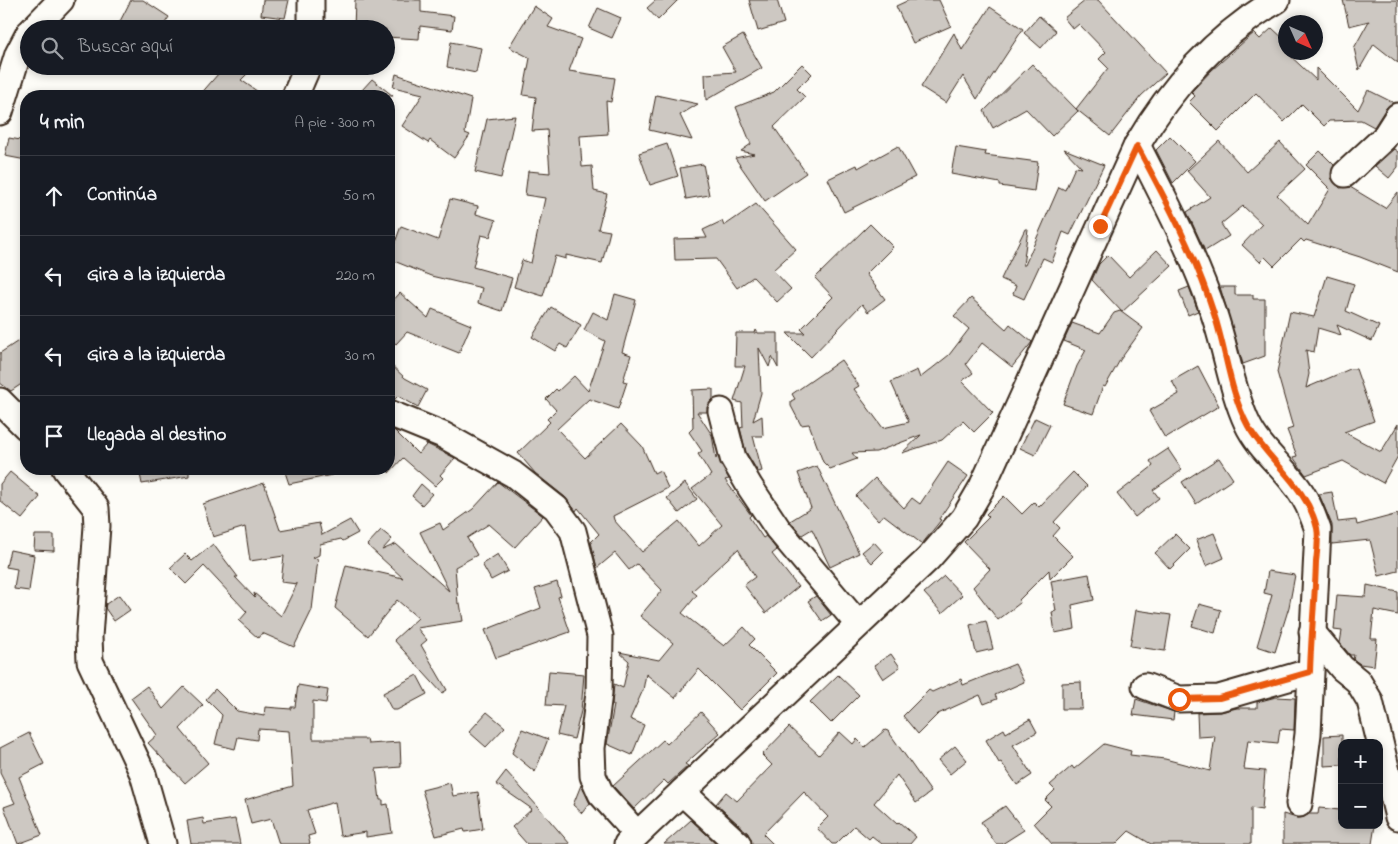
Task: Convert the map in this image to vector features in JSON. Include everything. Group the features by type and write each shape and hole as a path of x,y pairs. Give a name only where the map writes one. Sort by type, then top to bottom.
{"street":[{"path":"42,20 61,0"},
{"path":"311,0 311,20"},
{"path":"395,415 443,435 513,474 556,508 573,531 600,636 599,693 592,748 593,776 600,794 632,839 928,559 964,518 999,452 1137,146 1157,111 1183,79 1223,40 1277,0"},
{"path":"0,112 20,50"},
{"path":"298,90 304,75"},
{"path":"1345,174 1384,138 1398,116"},
{"path":"1137,146 1180,227 1198,270 1214,312 1234,388 1248,425 1268,454 1295,483 1309,504 1318,530 1308,734 1299,804"},
{"path":"0,401 20,421"},
{"path":"721,411 733,458 750,487 778,529 858,624"},
{"path":"70,475 96,508 97,526 89,637 90,661 143,774 163,844"},
{"path":"1312,632 1342,668 1358,681 1370,702 1398,818"},
{"path":"1145,686 1179,699 1219,698 1310,672"},
{"path":"682,792 738,844"}],"building":[{"path":"131,0 143,0 169,17 167,20 121,20"},
{"path":"263,0 289,0 285,18 261,15"},
{"path":"355,0 421,0 421,12 454,16 452,30 420,26 419,39 395,38 395,20 354,20"},
{"path":"656,0 678,0 658,20 647,8"},
{"path":"749,0 777,0 784,23 758,31"},
{"path":"909,0 939,0 951,26 913,43 896,6"},
{"path":"1086,0 1098,0 1166,73 1141,96 1110,136 1076,109 1108,68 1099,59 1106,52 1079,24 1073,29 1064,18"},
{"path":"1343,0 1398,0 1398,63 1374,44 1359,70 1354,48 1369,21 1349,26"},
{"path":"534,6 553,19 548,27 581,39 569,71 615,78 611,102 606,101 608,134 580,136 582,167 592,166 594,191 607,194 598,229 610,231 602,263 566,255 566,259 555,256 543,296 514,287 522,260 531,263 545,198 525,195 528,171 550,173 547,130 532,131 536,97 523,95 530,58 509,47"},
{"path":"990,7 1023,29 977,99 963,76 946,103 921,87 954,33 962,50"},
{"path":"598,8 621,18 612,38 589,28"},
{"path":"1039,16 1056,31 1041,48 1024,33"},
{"path":"1272,28 1278,34 1278,60 1295,60 1316,80 1316,68 1358,110 1368,90 1394,103 1386,108 1374,127 1361,120 1329,121 1324,126 1302,104 1284,122 1256,93 1218,131 1189,102 1195,96 1191,92 1212,70 1254,33 1260,39"},
{"path":"743,35 762,68 706,100 705,74 736,72 722,47"},
{"path":"451,42 481,48 476,73 447,67"},
{"path":"802,64 812,74 797,89 805,97 774,127 806,173 765,201 735,158 754,154 741,151 751,144 736,107 774,92"},
{"path":"1032,64 1078,111 1052,136 1026,109 993,128 984,111"},
{"path":"396,74 471,99 465,133 470,135 454,158 430,140 428,143 402,126 423,94 393,87"},
{"path":"217,75 246,75 241,80 255,90 204,90"},
{"path":"372,79 386,90 362,90"},
{"path":"656,95 698,104 680,115 692,140 649,130"},
{"path":"515,116 501,178 475,172 487,119"},
{"path":"1170,136 1195,161 1173,183 1156,150"},
{"path":"9,138 20,140 20,159 5,156"},
{"path":"1219,141 1247,172 1280,142 1305,169 1277,195 1308,225 1330,189 1306,165 1320,151 1334,165 1331,178 1340,188 1350,187 1385,208 1398,192 1398,272 1360,257 1306,240 1304,242 1301,239 1274,266 1265,257 1260,262 1242,245 1262,224 1243,206 1221,224 1229,236 1205,251 1187,212 1210,197 1187,171"},
{"path":"667,144 678,176 650,185 639,153"},
{"path":"898,146 915,177 844,212 828,179 857,165 858,168"},
{"path":"956,147 986,152 985,155 1038,162 1034,191 1000,186 1000,183 951,174"},
{"path":"1064,149 1104,165 1070,235 1063,232 1052,262 1043,258 1024,299 1013,294 1016,286 1001,279 1025,229 1028,229 1023,265 1025,265 1059,187 1065,190 1075,167 1082,168"},
{"path":"1394,149 1398,152 1398,167 1389,178 1375,166"},
{"path":"703,164 709,195 686,199 680,168"},
{"path":"450,199 478,206 476,214 496,220 490,237 481,235 473,267 512,278 502,311 478,303 482,288 431,276 395,261 395,242 401,226 438,240"},
{"path":"756,204 796,249 773,270 791,289 777,302 753,277 737,288 716,259 675,260 674,239 707,238 703,230 722,221 724,226"},
{"path":"870,224 893,247 866,274 885,299 868,312 862,304 811,357 787,333 805,333 801,329 833,297 815,278"},
{"path":"1157,250 1172,266 1122,312 1092,280 1099,264 1108,255 1129,277"},
{"path":"1327,276 1354,284 1346,311 1379,326 1372,341 1337,325 1341,335 1318,328 1314,352 1306,350 1309,374 1306,388 1350,369 1356,369 1374,421 1344,432 1381,452 1398,424 1398,456 1383,483 1343,461 1306,475 1293,457 1297,456 1287,430 1293,428 1277,372 1290,312 1314,317"},
{"path":"1189,287 1198,311 1188,315 1179,291"},
{"path":"1220,287 1235,287 1235,295 1253,295 1253,299 1265,299 1265,356 1243,364"},
{"path":"400,293 428,318 432,309 471,325 459,353 407,332 396,344 395,298"},
{"path":"615,294 636,300 622,352 631,355 623,381 627,382 618,409 589,399 557,429 585,458 621,424 642,446 654,473 660,470 668,488 613,516 614,520 642,552 679,521 699,546 722,525 692,489 711,475 698,454 702,451 689,432 693,428 692,390 713,389 713,399 707,407 707,412 697,412 712,435 716,459 717,455 729,479 725,480 751,515 749,517 763,538 766,536 777,550 772,554 798,587 766,613 744,585 755,577 738,549 692,591 697,595 682,613 724,646 744,627 755,639 749,645 777,673 740,710 699,669 675,698 646,674 643,690 630,719 644,725 632,755 607,744 614,705 612,704 614,684 623,688 629,661 619,652 659,660 673,643 640,616 662,590 637,564 629,570 615,553 597,568 591,542 599,534 578,508 576,511 565,497 535,473 518,453 550,422 547,419 556,410 546,399 556,389 558,391 574,376 588,391 605,341 584,330 593,312 608,320"},
{"path":"971,298 1006,329 1010,324 1032,342 1012,367 982,343 966,364 973,373 962,381 993,413 974,432 963,421 942,440 902,453 921,435 876,452 852,453 857,459 830,469 823,462 809,424 801,425 791,406 791,401 795,399 792,394 841,360 859,386 854,389 883,428 909,422 891,382 917,370 920,378 949,355 969,329 954,316"},
{"path":"551,307 581,325 567,348 560,344 555,351 532,337"},
{"path":"1120,311 1143,328 1120,360 1105,387 1103,386 1093,414 1063,404 1077,366 1086,350 1064,341 1072,323 1100,333 1114,313"},
{"path":"756,330 758,333 778,333 778,368 772,357 769,367 759,348 761,393 753,421 762,416 763,436 753,436 762,471 758,472 746,452 740,428 743,427 742,403 734,401 745,366 735,366 736,333 755,333"},
{"path":"20,340 20,385 11,391 0,383 0,353"},
{"path":"1198,366 1219,406 1165,438 1149,411 1179,394 1172,381"},
{"path":"395,369 405,378 427,390 418,407 398,396 395,399"},
{"path":"1035,418 1050,425 1035,455 1020,448"},
{"path":"395,431 418,454 427,444 455,458 440,475 443,478 435,486 403,458 395,467"},
{"path":"1168,449 1182,470 1153,490 1159,498 1135,517 1117,494 1153,466 1150,461"},
{"path":"1219,458 1233,479 1196,504 1182,482"},
{"path":"948,462 968,476 939,519 941,520 922,544 884,515 878,520 856,496 875,478 904,508 912,498 920,504"},
{"path":"817,466 859,553 830,567 812,529 802,535 790,521 811,508 798,473"},
{"path":"10,472 40,497 22,519 0,501 0,484"},
{"path":"1073,472 1087,486 1054,522 1060,528 1053,536 1073,556 1050,579 1049,570 1019,600 1020,603 998,620 973,587 990,569 964,542 989,517 986,514 1004,496 1022,514 1034,502 1039,507"},
{"path":"140,475 189,475 189,476 142,484"},
{"path":"286,475 332,475 289,484"},
{"path":"498,482 543,516 515,547 489,524 467,538 477,555 455,567 458,604 460,603 463,621 417,628 427,640 421,645 447,690 442,693 394,640 418,618 397,600 368,636 335,608 346,565 403,578 367,545 381,530 392,539 382,550 396,544 449,591 420,532 440,523 443,530 473,509"},
{"path":"264,483 280,530 319,523 322,535 350,520 358,533 343,541 341,539 320,544 319,555 313,558 318,559 312,610 294,647 262,633 258,638 239,621 247,612 204,566 186,584 170,568 185,554 192,561 213,544 238,577 235,577 255,598 254,593 281,616 297,584 281,582 284,556 250,561 245,527 213,537 203,504"},
{"path":"685,483 697,499 679,513 667,498"},
{"path":"421,484 432,494 422,505 412,496"},
{"path":"1332,492 1338,522 1356,520 1357,525 1398,514 1398,571 1379,576 1370,540 1332,544 1332,525 1319,494"},
{"path":"1214,533 1224,558 1206,566 1196,540"},
{"path":"1175,534 1190,549 1170,569 1155,553"},
{"path":"35,535 54,535 54,551 34,550"},
{"path":"874,542 883,552 872,563 862,552"},
{"path":"10,550 34,555 29,591 14,589 17,569 6,567"},
{"path":"498,554 508,571 491,580 482,564"},
{"path":"1268,571 1295,575 1289,607 1275,652 1257,646 1272,595 1264,593"},
{"path":"1089,574 1094,600 1072,605 1075,629 1055,633 1052,612 1056,611 1051,581"},
{"path":"944,576 962,595 942,613 924,593"},
{"path":"557,582 561,596 558,597 570,632 496,658 485,630 541,608 535,589"},
{"path":"1367,585 1398,592 1398,615 1374,610 1371,639 1377,639 1374,666 1360,664 1353,659 1354,655 1350,655 1340,643 1342,631 1334,630 1337,595 1366,597"},
{"path":"119,595 130,610 114,621 105,608 106,604"},
{"path":"816,596 831,615 822,621 808,601"},
{"path":"1199,604 1221,610 1215,633 1192,626"},
{"path":"1136,610 1171,615 1165,651 1130,646"},
{"path":"986,621 993,649 976,653 970,625"},
{"path":"891,654 900,667 883,679 874,665"},
{"path":"1015,664 1024,682 995,695 997,699 984,704 980,695 938,714 918,734 903,716 929,690 932,692 961,679 963,685"},
{"path":"549,671 584,674 581,711 574,739 557,735 564,706 546,705"},
{"path":"417,675 427,694 397,710 392,710 383,693"},
{"path":"838,675 859,695 831,723 810,702"},
{"path":"1081,682 1082,709 1062,709 1062,683"},
{"path":"298,685 328,690 326,703 313,701 313,739 367,739 368,744 400,742 401,767 376,769 380,800 383,800 383,805 388,804 392,833 366,837 366,832 340,836 335,802 307,810 315,834 308,836 310,844 279,844 271,819 251,824 245,800 293,786 289,731 258,729 257,740 238,737 235,749 215,744 222,715 206,699 215,689 237,711 264,716 265,707 291,709 291,707 295,707"},
{"path":"147,686 163,709 184,687 203,705 180,729 208,763 185,783 148,743 157,735 131,698"},
{"path":"1276,697 1295,698 1294,730 1280,729 1278,743 1248,740 1244,769 1265,771 1262,810 1251,808 1251,844 1151,844 1129,831 1116,844 1052,844 1034,823 1051,806 1045,800 1055,790 1050,785 1072,766 1074,769 1104,744 1131,751 1130,755 1165,759 1210,771 1215,736 1198,737 1197,713 1220,712 1237,708 1257,708 1257,702"},
{"path":"1136,699 1174,712 1173,720 1133,715"},
{"path":"487,712 505,727 486,747 469,732"},
{"path":"701,712 720,733 685,764 688,766 668,784 664,780 634,809 613,786 663,740 667,744"},
{"path":"1030,719 1037,732 1013,745 1032,775 1017,785 1001,762 999,763 986,740 1004,729 1006,733"},
{"path":"789,727 819,755 840,732 853,744 857,739 865,747 885,730 888,731 931,792 916,803 897,775 874,803 897,824 899,822 916,837 910,844 882,844 872,836 869,839 854,826 836,844 832,844 817,828 828,817 804,792 763,834 773,844 752,844 748,833 716,804 726,792 737,801 772,765 762,755"},
{"path":"522,729 548,739 535,772 512,753"},
{"path":"29,733 44,764 19,777 42,835 18,844 4,807 15,803 0,773 0,748"},
{"path":"1342,735 1342,739 1338,739 1338,765 1324,766 1324,736"},
{"path":"955,746 967,760 950,774 938,760"},
{"path":"506,771 570,844 527,844 512,827 532,809 496,784"},
{"path":"450,783 453,796 478,792 483,829 465,832 464,829 436,836 422,790"},
{"path":"581,785 590,803 582,813 573,805"},
{"path":"1005,806 1024,830 1002,844 996,844 981,822"},
{"path":"1319,808 1338,810 1338,829 1374,829 1372,844 1283,844 1283,814 1297,818 1309,814 1318,814"},
{"path":"203,818 204,824 235,819 240,844 191,844 187,821"},
{"path":"691,820 717,844 664,844"}],"route":[{"path":"1100,226 1137,146 1180,227 1198,270 1214,312 1234,388 1248,425 1268,454 1295,483 1309,504 1318,530 1310,672 1219,698 1179,699"}]}
